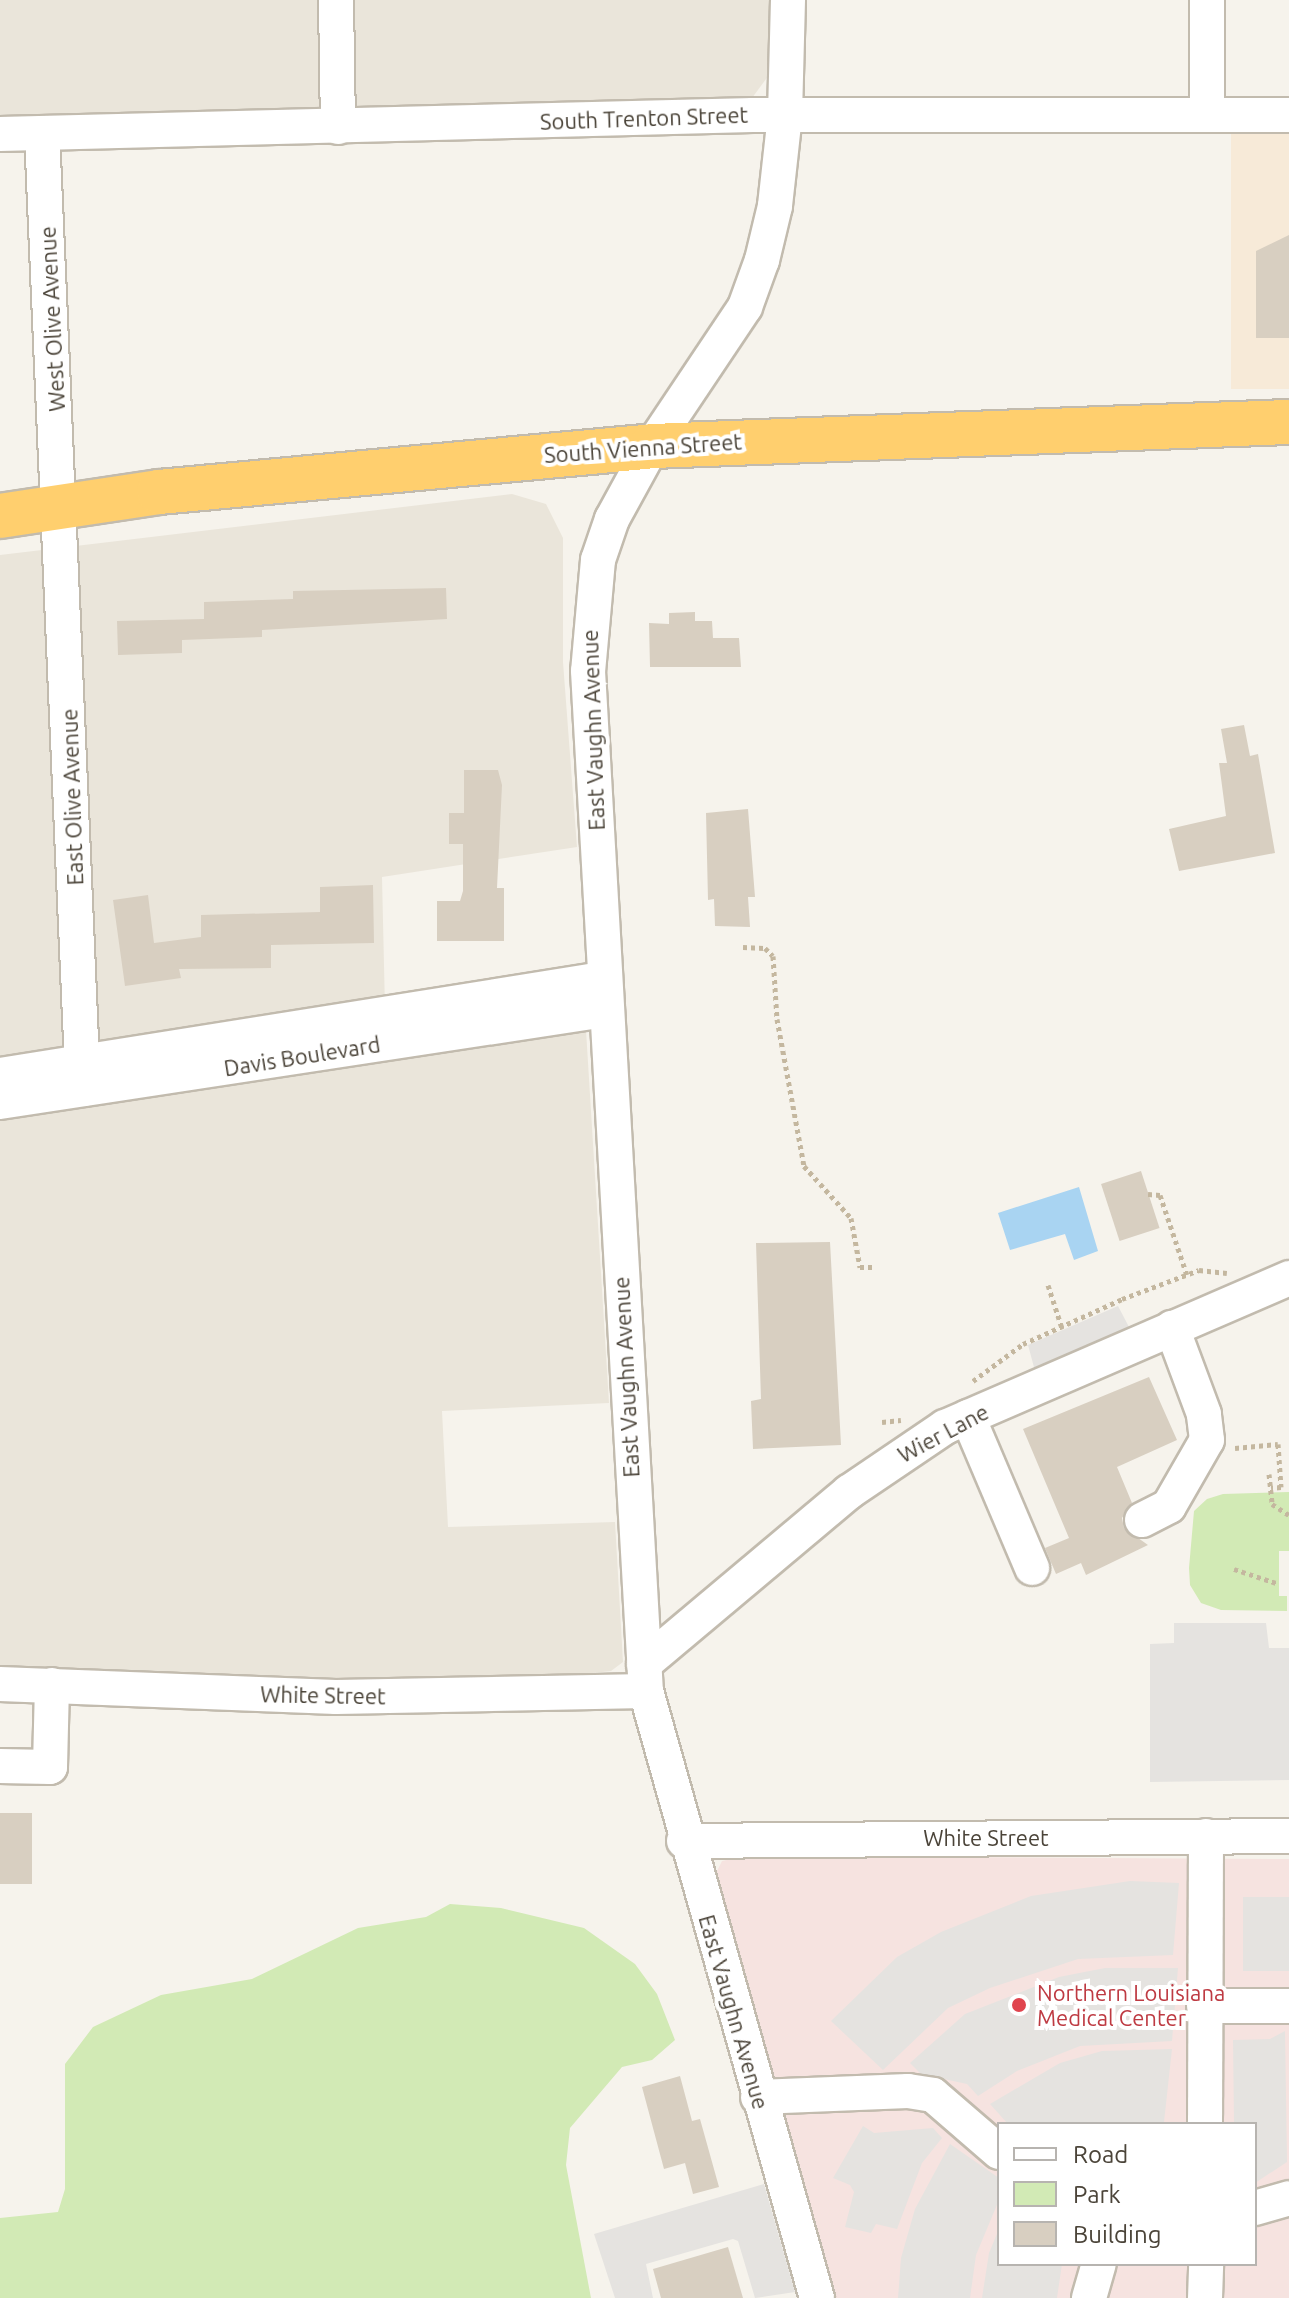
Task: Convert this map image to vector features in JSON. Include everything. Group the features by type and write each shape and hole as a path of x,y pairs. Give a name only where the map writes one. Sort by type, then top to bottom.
{"highway":[{"name":"South Vienna Street","path":"0,516 61,506 419,464 652,446 1289,422"}],"street":[{"path":"336,0 338,127"},
{"name":"East Vaughn Avenue","path":"788,0 785,115 775,206 745,307 652,446 612,519 598,560 588,634 604,995 645,1677 684,1841 817,2298"},
{"path":"1207,0 1207,115"},
{"name":"South Trenton Street","path":"0,134 785,115 1289,115"},
{"name":"West Olive Avenue","path":"42,133 61,506"},
{"name":"East Olive Avenue","path":"61,506 82,1076"},
{"name":"Davis Boulevard","path":"0,1102 82,1076 604,995"},
{"name":"Davis Boulevard","path":"0,1075 82,1076"},
{"name":"Wier Lane","path":"645,1677 887,1462 965,1403 1172,1328 1289,1278"},
{"path":"1142,1520 1169,1506 1207,1440 1204,1414 1172,1328"},
{"path":"965,1403 1032,1568"},
{"name":"White Street","path":"0,1684 336,1697 645,1677"},
{"path":"0,1766 50,1767 52,1685"},
{"path":"1205,2122 1206,1836"},
{"name":"White Street","path":"684,1841 1289,1836"},
{"path":"1204,2006 1289,2006"},
{"path":"758,2097 908,2091 933,2095 997,2150"},
{"path":"1257,2207 1289,2198"},
{"path":"1089,2298 1098,2266"},
{"path":"1205,2298 1206,2266"}],"path":[{"path":"743,947 765,948 775,963 777,1019 804,1166 851,1218 860,1267 874,1267"},
{"path":"1148,1194 1160,1195 1187,1275"},
{"path":"965,1403 1023,1344 1187,1275 1209,1270 1235,1275"},
{"path":"1048,1285 1062,1328"},
{"path":"882,1422 912,1417"},
{"path":"1235,1448 1278,1444 1281,1487 1271,1488"},
{"path":"1269,1474 1272,1504 1289,1515"},
{"path":"1234,1569 1279,1584"}],"shaded area":[{"path":"0,0 773,0 769,75 752,98 0,117"},
{"path":"1231,131 1289,131 1289,389 1231,389"},
{"path":"512,494 546,504 563,538 563,662 577,847 382,877 386,1053 586,1030 609,1403 442,1411 448,1527 615,1522 623,1662 611,1671 539,1679 378,1687 0,1672 0,555"},
{"path":"1118,1306 1129,1327 1137,1331 1035,1371 1028,1345"},
{"path":"1174,1623 1266,1623 1269,1648 1289,1648 1289,1780 1150,1782 1150,1644 1174,1643"},
{"name":"Northern Louisiana Medical Center","path":"745,1856 1289,1859 1289,2298 830,2298 715,1875 722,1861"},
{"path":"1130,1881 1179,1883 1173,1955 1078,1959 990,1988 948,2008 883,2070 831,2021 897,1957 941,1932 1031,1896"},
{"path":"1243,1897 1289,1897 1289,1971 1243,1971"},
{"path":"1105,1968 1178,1968 1172,2041 1080,2046 1017,2071 978,2096 967,2084 921,2074 910,2063 965,2014 1059,1977"},
{"path":"1285,2031 1287,2162 1257,2182 1257,2122 1234,2122 1233,2040 1270,2039"},
{"path":"1172,2049 1164,2122 1006,2122 990,2104 1060,2063 1102,2051"},
{"path":"863,2126 874,2133 933,2128 942,2138 922,2163 897,2229 876,2224 871,2233 845,2227 854,2192 850,2185 833,2178"},
{"path":"950,2144 997,2177 997,2205 976,2255 970,2298 898,2298 901,2258 915,2209"},
{"path":"764,2184 795,2292 755,2298 738,2241 733,2239 646,2264 653,2298 615,2298 594,2234"},
{"path":"997,2234 997,2266 1062,2266 1057,2298 982,2298 989,2253"}],"green space":[{"path":"1289,1492 1289,1551 1279,1551 1279,1596 1287,1596 1287,1611 1221,1610 1201,1603 1190,1585 1194,1511 1207,1499 1223,1494"},
{"path":"450,1904 501,1908 584,1928 635,1964 657,1994 675,2040 652,2060 622,2067 570,2128 566,2165 591,2298 0,2298 0,2218 58,2212 65,2189 65,2064 93,2027 161,1995 252,1979 358,1928 426,1917"}],"water":[{"path":"1079,1187 1098,1251 1074,1260 1065,1234 1010,1250 998,1213"}],"building":[{"path":"1289,235 1289,338 1256,338 1256,251"},
{"path":"446,588 447,619 262,630 262,637 182,640 182,653 118,655 117,621 204,619 204,602 293,599 293,591"},
{"path":"695,612 695,621 712,621 713,638 739,638 741,667 650,667 649,623 669,624 669,613"},
{"path":"1244,725 1250,756 1258,754 1275,853 1179,871 1169,829 1226,816 1219,763 1227,763 1221,729"},
{"path":"464,770 498,770 502,785 497,888 504,888 504,941 437,941 437,901 460,901 463,891 463,844 449,844 449,813 464,813"},
{"path":"748,809 755,897 748,897 750,927 715,926 714,899 708,900 706,813"},
{"path":"373,885 374,943 271,945 271,968 179,969 181,978 125,986 113,900 148,895 154,943 201,937 201,915 320,912 320,887"},
{"path":"1141,1171 1160,1228 1120,1241 1101,1184"},
{"path":"830,1242 841,1445 753,1449 751,1401 761,1399 756,1243"},
{"path":"1149,1377 1177,1440 1117,1467 1132,1503 1122,1518 1124,1528 1148,1545 1086,1575 1081,1563 1056,1574 1045,1548 1069,1538 1023,1429"},
{"path":"0,1813 32,1813 32,1884 0,1884"},
{"path":"680,2076 692,2121 700,2119 719,2187 693,2194 685,2163 664,2169 642,2087"},
{"path":"728,2247 743,2298 661,2298 653,2269"}],"place":[{"name":"Northern Louisiana Medical Center","path":"1019,2005"}]}
